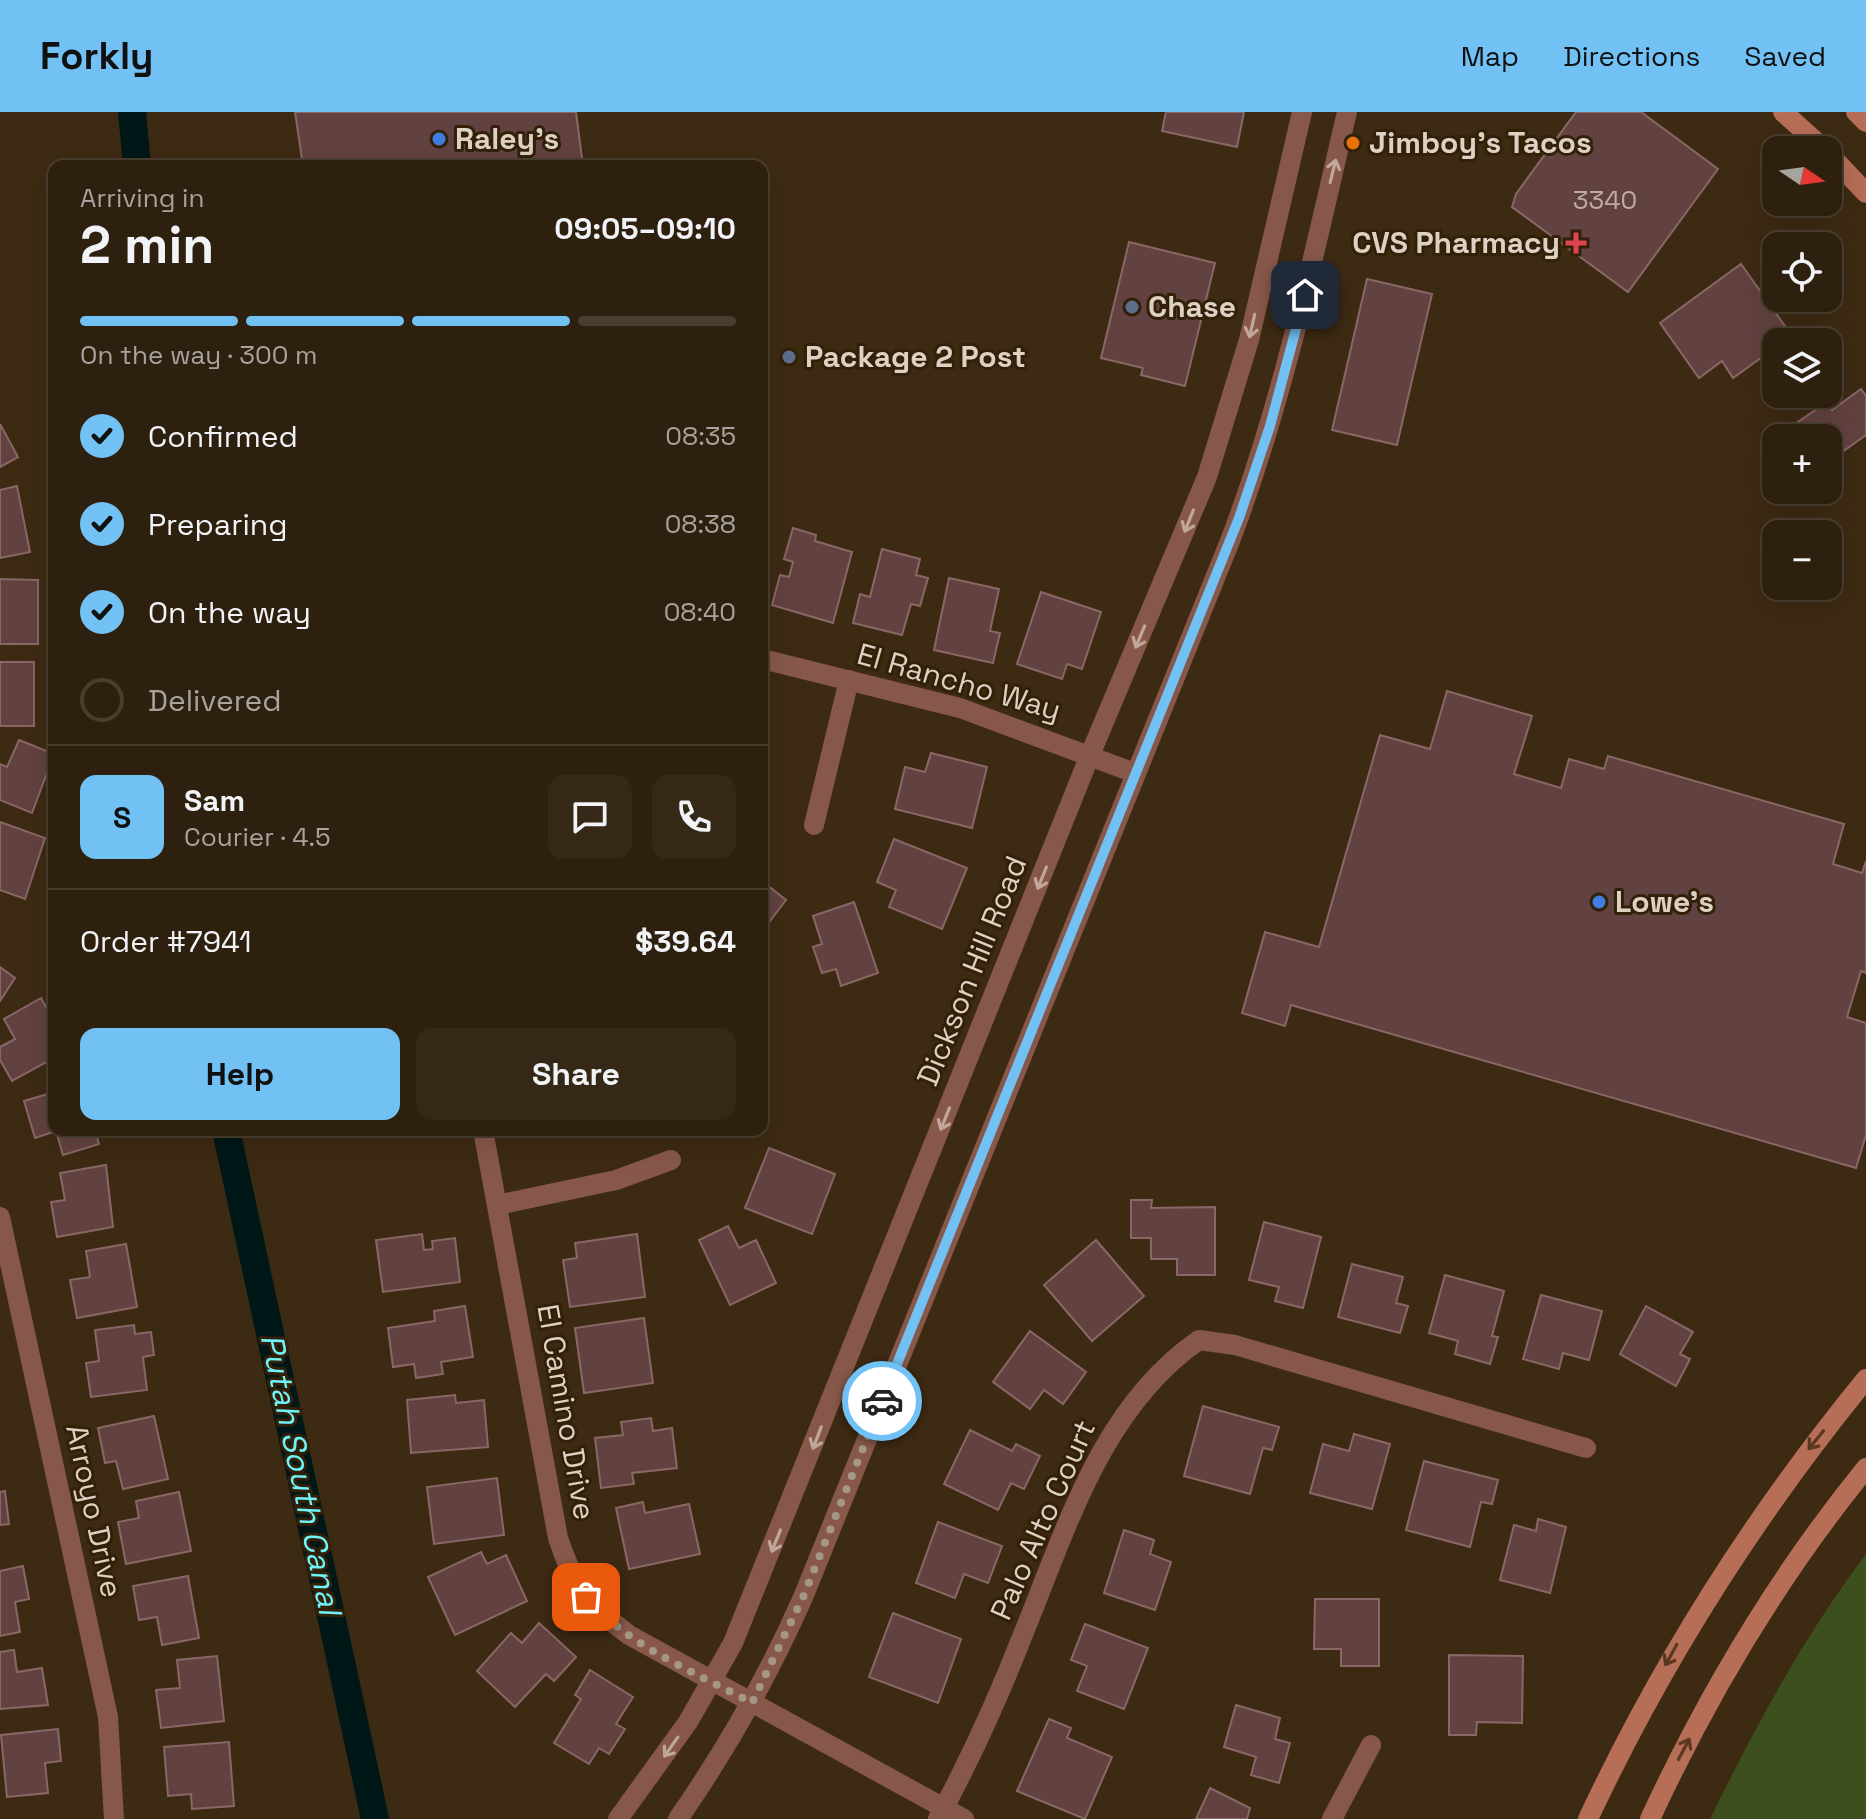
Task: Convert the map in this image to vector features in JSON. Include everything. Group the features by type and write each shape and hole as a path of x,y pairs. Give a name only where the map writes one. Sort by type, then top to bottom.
{"main road":[{"path":"1783,112 1809,136"},
{"path":"1856,112 1866,122"},
{"path":"1842,168 1866,193"},
{"path":"1588,1819 1674,1649 1722,1571 1807,1451 1866,1379"},
{"path":"1650,1819 1722,1676 1810,1541 1866,1468"}],"street":[{"name":"Dickson Hill Road","path":"618,1819 688,1722 733,1643 1090,755 1207,477 1249,340 1302,112"},
{"path":"678,1819 728,1747 804,1595 1230,541 1270,426 1347,112"},
{"name":"El Rancho Way","path":"768,660 960,708 1135,773"},
{"path":"814,825 849,680"},
{"name":"El Camino Drive","path":"484,1136 558,1538 573,1582 598,1612 629,1635 941,1814 964,1819"},
{"path":"497,1205 616,1180 671,1160"},
{"name":"Arroyo Drive","path":"0,1217 108,1717 114,1819"},
{"name":"Palo Alto Court","path":"941,1814 997,1699 1095,1463 1130,1406 1169,1360 1199,1340 1235,1345 1586,1448"},
{"path":"1332,1819 1371,1745"}],"green space":[{"path":"1866,1554 1866,1819 1710,1819 1782,1683 1821,1618"}],"building":[{"name":"Raley's","path":"295,112 576,112 582,160 302,160"},
{"path":"1166,112 1244,112 1237,147 1162,131"},
{"name":"CVS Pharmacy","path":"1576,112 1641,112 1718,169 1628,292 1512,207 1516,194"},
{"path":"1129,242 1215,263 1185,386 1141,375 1143,368 1101,358"},
{"path":"1741,264 1762,294 1762,312 1775,312 1786,328 1762,328 1762,357 1733,378 1722,361 1699,378 1660,323"},
{"path":"1367,279 1432,294 1397,445 1332,430"},
{"path":"1861,389 1866,396 1866,435 1842,452 1842,424 1795,424 1818,408 1842,408 1842,403"},
{"path":"0,424 18,457 0,467"},
{"path":"17,486 30,552 0,558 0,490"},
{"path":"793,528 816,535 815,541 852,552 833,623 772,605 780,575 789,577 793,562 784,559"},
{"path":"882,549 920,559 916,575 928,578 920,606 911,604 902,635 853,623 860,594 870,597"},
{"path":"949,578 999,589 990,631 1000,633 993,663 934,650"},
{"path":"0,579 38,580 38,644 0,644"},
{"path":"1041,592 1101,612 1082,669 1067,664 1062,679 1017,664"},
{"path":"0,662 34,662 34,726 0,726"},
{"name":"Lowe's","path":"1447,691 1532,716 1514,774 1561,788 1569,759 1604,769 1608,756 1844,824 1833,864 1862,873 1866,861 1866,973 1861,971 1847,1017 1866,1023 1866,1135 1856,1168 1291,1005 1285,1026 1242,1013 1265,932 1319,947 1380,735 1430,749"},
{"path":"19,740 48,752 48,770 32,813 0,800 0,764 7,767"},
{"path":"931,753 987,767 972,828 895,809 905,767 925,772"},
{"path":"0,822 45,838 25,899 0,890"},
{"path":"894,839 967,868 942,929 889,907 896,890 877,882"},
{"path":"768,886 786,900 768,924"},
{"path":"854,902 878,973 841,986 836,969 822,973 813,947 822,944 813,916"},
{"path":"0,967 15,978 0,1001"},
{"path":"41,998 48,1010 48,1061 12,1081 0,1060 0,1047 15,1039 4,1019"},
{"path":"48,1094 48,1134 35,1138 24,1101"},
{"path":"57,1136 97,1136 99,1144 63,1155"},
{"path":"769,1148 835,1174 812,1234 745,1208"},
{"path":"106,1165 113,1227 57,1237 51,1202 65,1200 60,1173"},
{"path":"1131,1200 1152,1200 1151,1208 1215,1207 1215,1275 1177,1275 1177,1259 1151,1259 1151,1238 1131,1238"},
{"path":"1264,1222 1321,1237 1303,1308 1275,1301 1279,1287 1249,1280"},
{"path":"728,1226 739,1248 756,1240 776,1283 730,1305 699,1240"},
{"path":"422,1234 424,1250 433,1249 432,1241 455,1238 460,1282 383,1292 376,1240"},
{"path":"637,1234 645,1297 570,1307 563,1260 577,1258 575,1243"},
{"path":"1096,1240 1144,1296 1092,1341 1044,1285"},
{"path":"126,1244 137,1307 77,1318 70,1280 90,1277 86,1251"},
{"path":"1352,1264 1403,1277 1396,1303 1408,1306 1400,1333 1338,1317"},
{"path":"1445,1275 1504,1291 1492,1336 1498,1337 1490,1364 1455,1354 1458,1341 1429,1333"},
{"path":"1541,1295 1602,1311 1589,1360 1563,1353 1559,1369 1523,1359"},
{"path":"465,1306 473,1357 441,1362 443,1374 416,1378 414,1364 393,1367 388,1328 435,1321 434,1311"},
{"path":"1646,1306 1693,1332 1680,1354 1690,1359 1676,1386 1620,1354"},
{"path":"644,1318 653,1383 584,1393 575,1328"},
{"path":"134,1325 135,1334 151,1332 154,1355 143,1357 147,1390 91,1397 86,1363 99,1361 95,1330"},
{"path":"1030,1331 1086,1372 1063,1404 1044,1390 1030,1409 993,1382"},
{"path":"455,1395 456,1403 484,1400 488,1447 411,1453 407,1400"},
{"path":"1203,1406 1279,1427 1272,1450 1263,1448 1250,1494 1184,1476"},
{"path":"154,1416 168,1479 123,1489 116,1461 105,1463 98,1428"},
{"path":"651,1418 653,1431 672,1428 677,1468 632,1473 634,1484 601,1488 595,1438 623,1435 621,1422"},
{"path":"970,1430 1012,1451 1016,1444 1040,1456 1024,1489 1011,1483 998,1510 944,1484"},
{"path":"1354,1434 1390,1444 1372,1509 1310,1493 1323,1444 1349,1451"},
{"path":"1424,1461 1498,1480 1492,1504 1481,1502 1470,1547 1406,1530"},
{"path":"497,1478 504,1535 434,1544 427,1487"},
{"path":"5,1491 9,1524 0,1525 0,1492"},
{"path":"179,1492 191,1551 126,1564 118,1522 139,1518 136,1501"},
{"path":"643,1502 645,1513 689,1504 700,1554 629,1569 616,1508"},
{"path":"1538,1519 1566,1527 1550,1593 1500,1580 1514,1525 1536,1531"},
{"path":"938,1522 1002,1546 988,1583 964,1574 955,1598 916,1583"},
{"path":"1124,1530 1154,1540 1150,1554 1171,1562 1155,1610 1104,1593"},
{"path":"481,1552 487,1564 506,1555 527,1601 455,1635 428,1577"},
{"path":"23,1566 29,1599 15,1602 20,1632 0,1636 0,1571"},
{"path":"188,1576 199,1638 162,1645 157,1617 139,1620 133,1586"},
{"path":"1315,1599 1379,1599 1379,1666 1341,1666 1341,1649 1314,1649"},
{"path":"893,1613 961,1639 938,1703 869,1677"},
{"path":"539,1623 576,1657 554,1681 546,1674 515,1707 477,1671 511,1633 522,1643"},
{"path":"1085,1624 1148,1648 1124,1709 1077,1691 1087,1666 1071,1660"},
{"path":"14,1650 17,1672 42,1668 48,1705 0,1709 0,1652"},
{"path":"1449,1655 1523,1656 1522,1723 1477,1722 1476,1735 1449,1735"},
{"path":"217,1656 224,1721 161,1728 156,1690 180,1688 177,1660"},
{"path":"590,1670 633,1697 616,1724 625,1729 609,1754 599,1748 589,1764 554,1743 581,1699 575,1695"},
{"path":"1236,1705 1280,1718 1275,1739 1290,1743 1279,1783 1251,1775 1256,1757 1224,1747"},
{"path":"1049,1719 1071,1728 1067,1738 1112,1757 1085,1819 1017,1791"},
{"path":"58,1729 61,1761 45,1763 48,1793 7,1797 1,1735"},
{"path":"229,1742 234,1806 192,1809 191,1794 168,1796 164,1747"},
{"path":"1210,1788 1250,1808 1247,1819 1196,1819"}],"waterway":[{"name":"Putah South Canal","path":"132,112 136,160"},
{"name":"Putah South Canal","path":"227,1136 375,1819"}],"way so far":[{"path":"586,1597 598,1612 629,1635 752,1703 771,1670 804,1595 882,1401"}],"place":[{"name":"Raley's","path":"439,139"},
{"name":"Jimboy's Tacos","path":"1353,143"},
{"name":"CVS Pharmacy","path":"1576,243"},
{"name":"Chase","path":"1132,307"},
{"name":"Package 2 Post","path":"789,357"},
{"name":"Lowe's","path":"1599,902"}],"route":[{"path":"882,1401 1239,518 1270,426 1305,295"}]}
